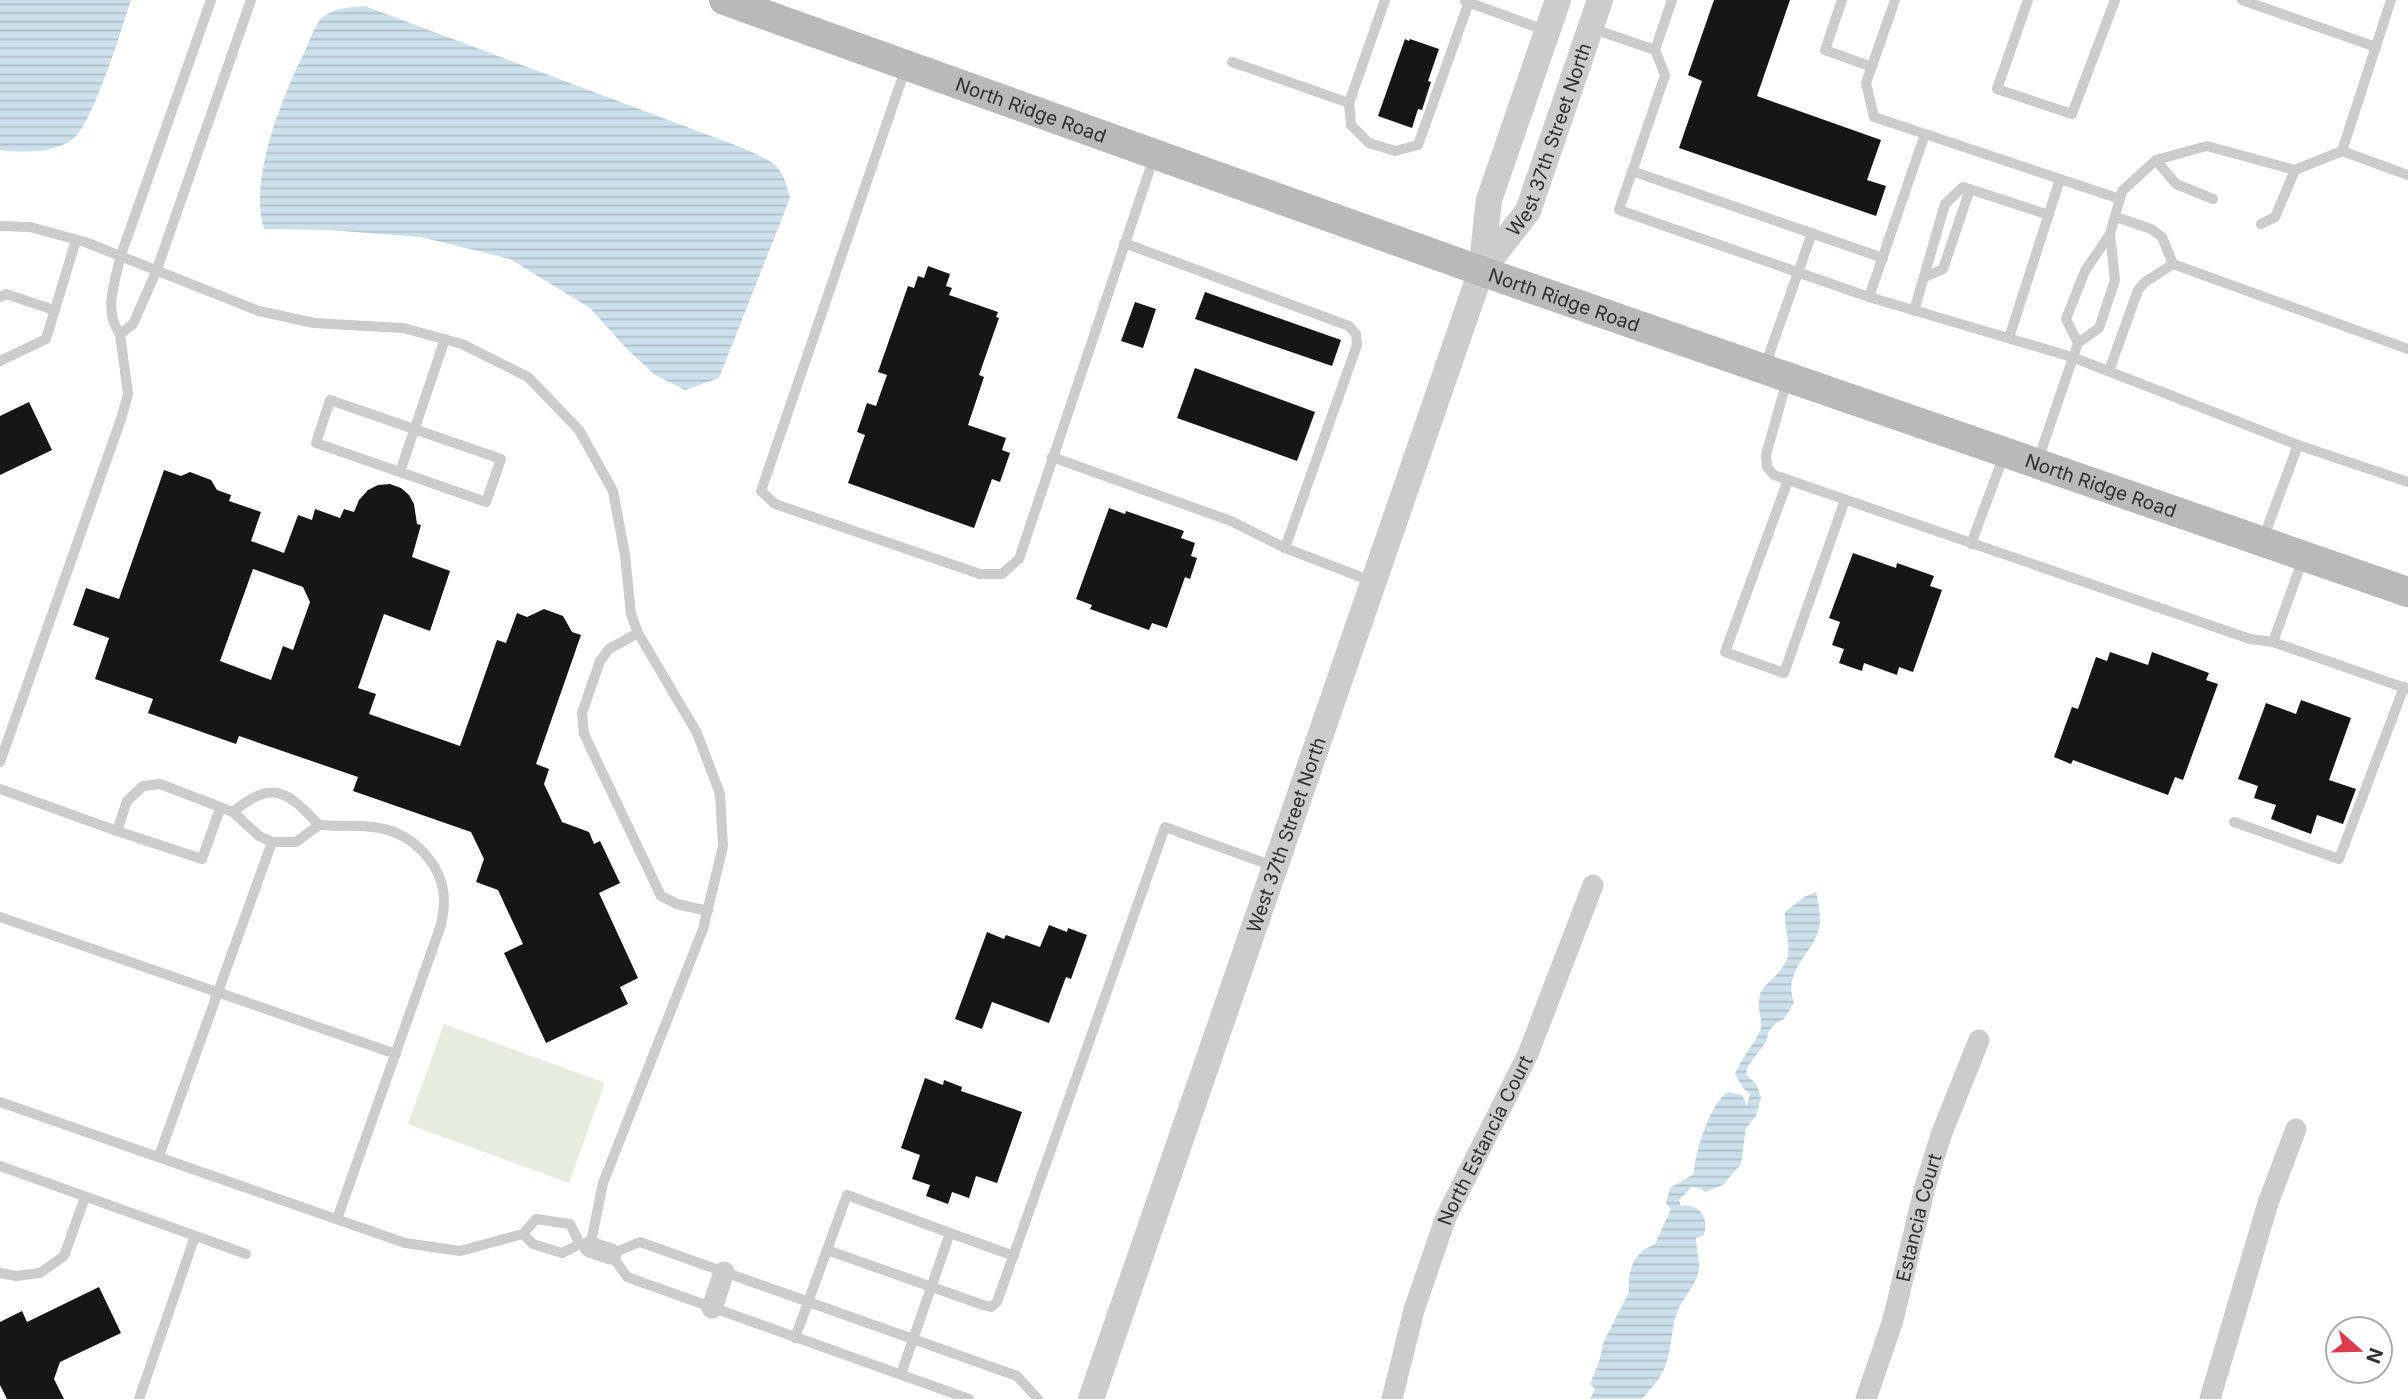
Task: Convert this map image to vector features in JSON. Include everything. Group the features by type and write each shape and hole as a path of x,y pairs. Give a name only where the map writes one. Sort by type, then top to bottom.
{"main road":[{"name":"North Ridge Road","path":"724,0 1481,271 2408,592"}],"street":[{"name":"West 37th Street North","path":"1091,1399 1481,271 1489,200 1558,0"},
{"name":"West 37th Street North","path":"1481,271 1528,211 1600,0"},
{"name":"North Estancia Court","path":"1392,1399 1414,1310 1446,1217 1528,1054 1593,885"},
{"name":"Estancia Court","path":"1866,1399 1893,1320 1941,1135 1979,1040"},
{"path":"2210,1399 2268,1203 2297,1129"},
{"path":"585,1245 611,1254"},
{"path":"712,1308 724,1272"}],"lane":[{"path":"0,762 125,407 128,394 120,334 112,323 112,290 121,255 211,0"},
{"path":"120,334 132,324 156,272 251,0"},
{"path":"1385,0 1349,103 1351,125 1368,143 1395,151 1418,145 1466,1 1548,31"},
{"path":"1672,0 1655,50 1665,75 1619,209 1869,297 2072,357 2298,444 2408,482"},
{"path":"1842,0 1825,50 1872,66"},
{"path":"1895,0 1866,83 1874,117 2120,199"},
{"path":"2028,0 1997,89 2072,114 2115,0"},
{"path":"2242,0 2376,47"},
{"path":"2342,151 2391,0"},
{"path":"1591,28 1655,50"},
{"path":"1232,62 1349,103"},
{"path":"906,65 761,491 775,504 980,574 1002,574 1019,559 1155,154"},
{"path":"1869,297 1925,134"},
{"path":"2078,343 2066,319 2085,271 2110,234 2122,191 2156,160 2207,146 2295,170 2342,151 2408,176"},
{"path":"2156,160 2176,184 2213,199"},
{"path":"2261,224 2275,218 2295,170"},
{"path":"1632,171 1883,258"},
{"path":"2009,338 2060,179"},
{"path":"1914,310 1945,204 1963,187 2049,215"},
{"path":"1924,277 1943,269 1970,189"},
{"path":"2116,217 2151,229 2162,237 2173,264 2408,349"},
{"path":"0,226 30,227 76,240 121,255 156,272 259,312 314,324 403,328 462,344 528,377 579,430 613,491 625,555 631,614 638,633 697,733 720,794 723,846 698,941 603,1183 585,1245"},
{"path":"1812,233 1798,272 1776,373 1766,455 1767,467 1774,475 2250,639 2273,642 2406,688 2339,859 2234,822"},
{"path":"2037,463 2072,357 2078,343 2099,328 2115,280 2110,234"},
{"path":"0,361 46,338 76,240"},
{"path":"1124,243 1349,326 1356,334 1357,345 1285,548"},
{"path":"2109,371 2138,290 2145,282 2173,264"},
{"path":"0,297 6,294 54,310"},
{"path":"400,472 445,340"},
{"path":"330,400 501,460 486,502 400,472 316,443 330,400"},
{"path":"2262,541 2298,444"},
{"path":"1971,544 2005,452"},
{"path":"1052,457 1231,521 1285,548 1374,582"},
{"path":"1788,480 1725,652 1784,673 1845,500"},
{"path":"2273,642 2304,556"},
{"path":"638,633 609,649 600,662 582,713 584,734 661,895 677,904 708,911"},
{"path":"117,831 127,802 144,786 160,784 233,812 259,836 272,842 296,842 319,825 378,827 410,840 431,860 441,881 444,903 441,925 337,1219"},
{"path":"0,789 202,859 220,809"},
{"path":"233,812 249,799 261,794 283,794 296,801 319,825"},
{"path":"827,1250 991,1307 999,1296 1014,1256 1165,827 1276,867"},
{"path":"159,1156 272,842"},
{"path":"0,917 396,1054"},
{"path":"0,1102 405,1243 460,1251 523,1234 536,1219 570,1224 585,1245"},
{"path":"0,1166 246,1254"},
{"path":"795,1338 846,1195 1014,1256"},
{"path":"0,1273 16,1276 40,1273 64,1256 85,1196"},
{"path":"901,1374 950,1233"},
{"path":"523,1234 533,1244 562,1253 585,1245"},
{"path":"139,1399 195,1236"},
{"path":"969,1399 627,1277 611,1254 640,1242 1017,1376 1038,1399"}],"shaded area":[{"path":"444,1024 605,1083 569,1183 408,1124"}],"water":[{"path":"0,0 131,0 98,96 81,130 65,144 38,151 0,150"},
{"path":"365,6 743,148 769,161 780,170 790,198 719,378 685,390 655,375 590,308 510,259 421,237 328,230 264,229 260,209 264,162 287,89 320,20 341,9"},
{"path":"1816,892 1819,926 1816,937 1794,975 1794,1003 1784,1019 1769,1031 1766,1042 1748,1066 1746,1074 1757,1085 1761,1098 1756,1116 1746,1128 1741,1164 1723,1185 1705,1192 1692,1187 1679,1200 1681,1206 1693,1207 1702,1213 1705,1229 1704,1235 1696,1238 1699,1270 1675,1317 1664,1369 1642,1399 1590,1399 1595,1389 1590,1384 1604,1341 1629,1292 1629,1276 1633,1262 1643,1250 1655,1244 1671,1209 1666,1203 1670,1188 1694,1174 1705,1129 1722,1097 1728,1092 1742,1095 1747,1106 1750,1094 1735,1074 1760,1031 1760,995 1779,972 1788,955 1785,912 1804,897"}],"building":[{"path":"1714,0 1790,0 1757,96 1881,140 1867,180 1886,186 1876,216 1679,148 1702,81 1688,75"},
{"path":"1405,39 1439,49 1422,110 1418,109 1412,128 1378,116"},
{"path":"928,266 950,274 946,286 952,288 949,295 998,312 996,317 999,318 979,375 984,377 968,425 1006,438 1002,450 1010,453 1000,482 992,479 974,528 848,483 865,435 857,432 867,403 876,406 887,375 878,372 908,286 914,288 918,276 924,278"},
{"path":"1205,292 1341,340 1332,366 1195,319"},
{"path":"1135,302 1156,309 1143,348 1121,341"},
{"path":"1195,368 1315,412 1297,461 1177,418"},
{"path":"29,402 52,450 0,475 0,416"},
{"path":"164,470 181,476 190,472 211,480 217,490 231,495 229,501 261,512 251,541 284,553 298,515 312,520 315,509 340,518 344,509 354,512 359,500 368,490 378,485 390,484 401,488 414,504 417,524 421,525 412,557 450,571 430,631 384,614 358,688 376,694 369,714 460,746 497,640 506,643 517,613 527,617 544,609 563,616 572,632 581,635 536,764 549,769 544,784 562,822 589,832 594,844 600,841 620,883 599,893 638,978 620,987 628,1004 546,1043 504,953 523,944 498,890 476,882 484,859 471,832 353,791 358,777 239,736 236,744 148,713 153,699 95,679 109,638 73,625 86,588 119,599","holes":["253,569 303,587 310,602 293,650 283,646 271,680 220,661"]},
{"path":"1109,508 1125,514 1126,511 1184,531 1181,538 1195,543 1191,556 1197,558 1190,579 1185,577 1167,628 1152,623 1149,630 1090,609 1092,605 1076,599"},
{"path":"1853,553 1896,568 1897,563 1934,576 1930,586 1942,590 1913,672 1899,667 1897,675 1864,663 1862,671 1839,663 1844,649 1832,645 1840,622 1829,618"},
{"path":"2110,652 2148,665 2152,652 2209,673 2206,680 2218,684 2183,780 2175,777 2168,795 2073,760 2071,764 2054,757 2072,707 2078,709 2096,657 2107,661"},
{"path":"2301,700 2351,718 2329,780 2356,789 2343,824 2317,815 2311,834 2271,819 2276,805 2254,798 2258,786 2238,779 2266,703 2296,714"},
{"path":"1049,925 1067,932 1068,928 1087,935 1071,979 1066,977 1049,1023 992,1002 982,1029 955,1019 987,932 1004,939 1006,935 1040,947"},
{"path":"925,1078 943,1085 944,1080 962,1087 961,1091 1022,1112 997,1183 976,1176 969,1198 952,1192 948,1204 926,1196 930,1185 912,1179 920,1155 901,1148"},
{"path":"99,1287 121,1333 60,1362 54,1379 64,1399 7,1399 0,1385 0,1322 22,1311 27,1322"}]}
